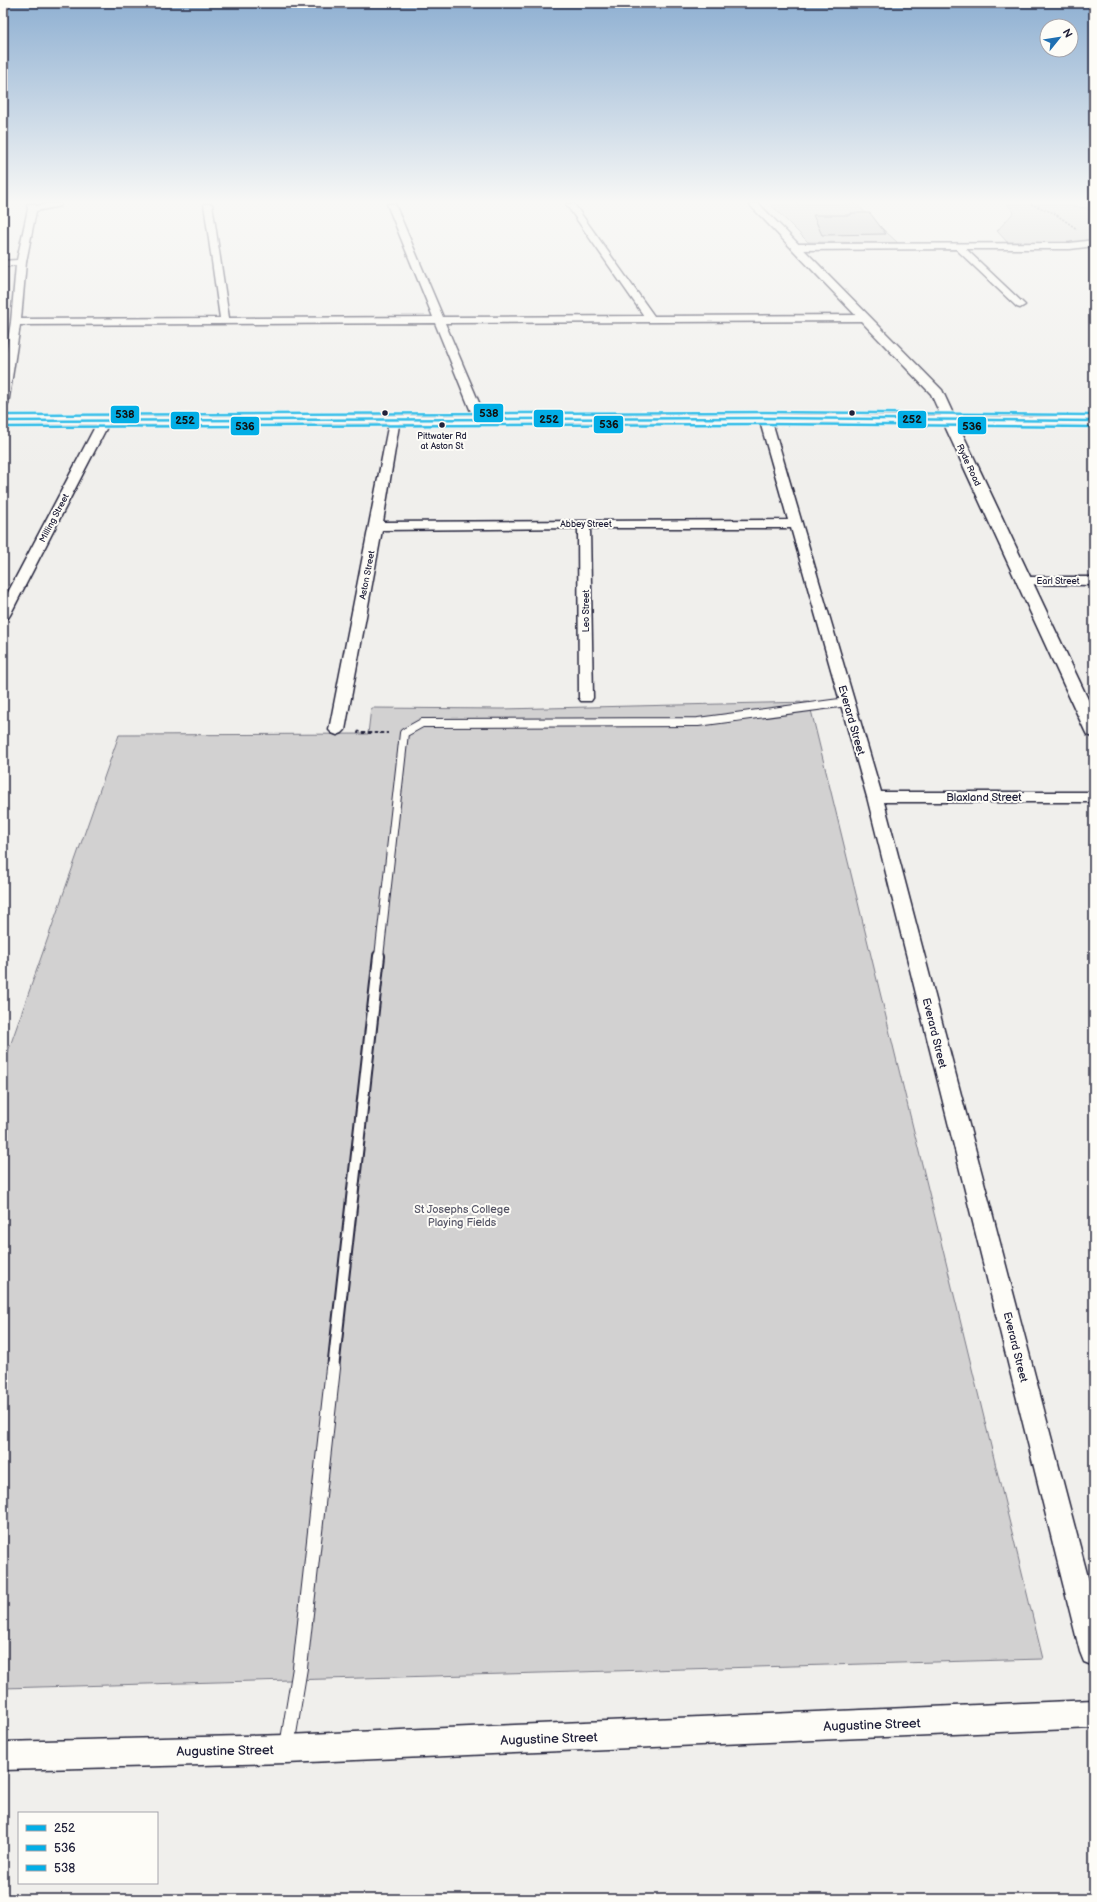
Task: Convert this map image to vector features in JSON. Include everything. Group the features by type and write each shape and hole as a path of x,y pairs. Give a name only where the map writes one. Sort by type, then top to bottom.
{"main road":[{"name":"Ryde Road","path":"840,293 937,393 951,420 957,439 1022,581 1094,731"},
{"path":"3,421 765,418 1094,421"}],"street":[{"path":"3,404 16,322 18,293"},
{"path":"221,293 225,321"},
{"path":"428,293 480,419"},
{"path":"633,293 651,319"},
{"path":"1007,293 1020,305"},
{"path":"16,322 865,318"},
{"name":"Everard Street","path":"765,418 875,797 1094,1652"},
{"name":"Aston Street","path":"337,730 376,526 394,419"},
{"name":"Milling Street","path":"3,615 104,421"},
{"name":"Leo Street","path":"584,524 586,698"},
{"name":"Abbey Street","path":"376,526 796,524"},
{"name":"Earl Street","path":"1022,581 1094,581"},
{"name":"Blaxland Street","path":"875,797 1094,797"},
{"name":"Augustine Street","path":"3,1756 286,1749 1094,1714"}],"lane":[{"path":"286,1749 300,1668 404,732 422,723 698,722 847,702"}],"path":[{"path":"358,733 404,732"}],"green space":[{"name":"St Josephs College Playing Fields","path":"809,702 1043,1659 3,1688 3,1066 119,735 368,734 371,708 502,709"}],"transit line":[{"name":"538","path":"3,415 765,412 1094,415"},
{"name":"252","path":"3,421 765,418 1094,421"},
{"name":"536","path":"3,427 765,424 1094,427"}],"place":[{"name":"Pittwater Rd at Aston St","path":"442,425"}]}
